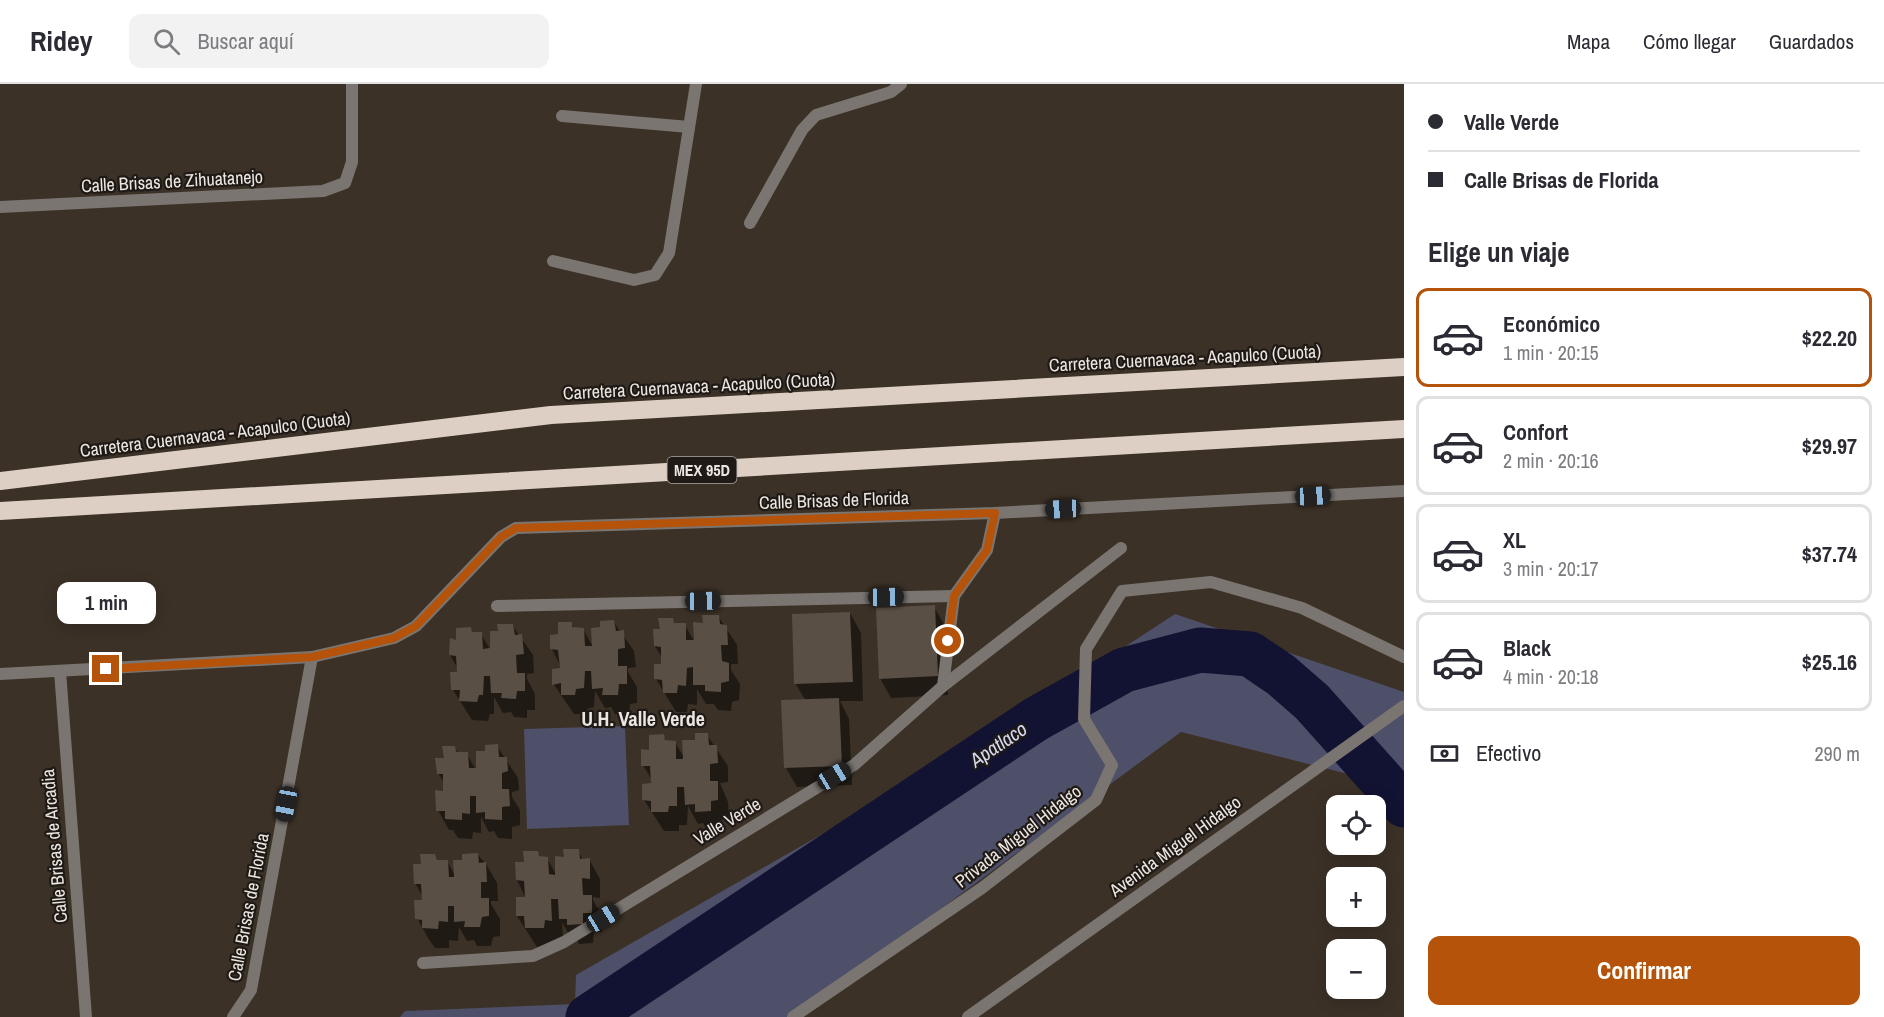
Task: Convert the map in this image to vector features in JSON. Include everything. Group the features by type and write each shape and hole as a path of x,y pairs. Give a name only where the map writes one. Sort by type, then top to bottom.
{"highway":[{"name":"Carretera Cuernavaca - Acapulco (Cuota)","path":"0,481 551,415 1404,367"},
{"name":"MEX 95D","path":"0,511 1404,429"}],"street":[{"name":"Calle Brisas de Zihuatanejo","path":"0,207 324,191 345,183 352,162 352,84"},
{"path":"553,261 634,280 655,275 669,253 696,84"},
{"path":"750,223 802,130 816,115 891,92 901,84"},
{"path":"562,116 689,127"},
{"name":"Calle Brisas de Florida","path":"0,674 312,657 394,638 416,626 501,537 516,528 995,513 1404,491"},
{"path":"943,686 954,596 987,550 995,513"},
{"name":"Valle Verde","path":"423,963 532,956 564,942 854,765 943,686 1120,548"},
{"name":"Privada Miguel Hidalgo","path":"793,1017 982,888 1096,800 1113,765 1084,719 1086,648 1122,591 1211,582 1302,609 1404,657"},
{"path":"497,606 954,596"},
{"name":"Calle Brisas de Florida","path":"233,1017 251,990 312,657"},
{"name":"Calle Brisas de Arcadia","path":"60,671 86,1017"},
{"name":"Avenida Miguel Hidalgo","path":"968,1017 1404,706"}],"shaded area":[{"path":"1175,614 1404,692 1404,820 1384,783 1181,732 813,1003 789,1017 400,1017 405,1011 575,1004 576,975 955,758"},
{"path":"625,726 629,825 527,829 524,729"}],"building":[{"path":"935,605 938,676 879,679 876,608"},
{"path":"850,612 853,682 794,684 792,614"},
{"path":"702,615 719,615 720,624 727,625 728,645 721,645 722,661 729,663 729,681 721,683 721,692 705,691 705,685 693,685 693,667 687,668 686,686 678,685 677,693 663,693 662,680 654,679 654,664 661,664 661,647 654,646 653,629 660,629 658,618 673,618 674,623 686,623 686,640 694,640 693,622 703,623"},
{"path":"614,620 616,631 624,630 625,648 618,649 618,666 627,666 627,684 619,684 618,695 602,695 603,688 592,689 591,671 585,671 584,688 576,689 575,695 561,695 561,683 552,685 552,669 560,668 558,650 550,649 550,635 558,634 558,622 572,622 572,627 584,628 585,646 592,646 591,628 600,627 600,621"},
{"path":"497,624 513,624 515,635 522,634 524,654 516,655 517,673 525,673 525,691 517,691 516,699 501,698 502,693 491,693 490,676 484,676 483,695 479,695 477,702 459,701 460,690 451,690 450,672 457,672 456,656 449,655 450,638 456,640 456,628 471,627 472,632 482,632 483,649 490,648 490,631 498,631"},
{"path":"839,698 842,766 784,768 781,700"},
{"path":"695,733 708,733 709,745 717,745 718,763 710,764 710,781 718,781 718,800 711,801 711,811 695,812 695,804 685,805 684,787 677,787 677,806 669,806 668,812 651,812 651,801 642,800 642,784 651,783 650,766 641,766 641,749 649,750 649,735 664,734 665,740 676,741 676,759 683,759 682,740 695,740"},
{"path":"498,744 499,757 507,757 508,771 502,773 502,789 509,789 510,806 502,807 502,820 485,819 485,812 476,813 476,796 470,796 470,814 462,813 462,820 445,819 445,811 436,811 435,790 443,791 443,774 437,774 435,758 444,758 442,746 455,746 456,752 468,752 469,768 476,768 476,751 485,751 485,745"},
{"path":"563,849 579,849 580,859 590,858 590,879 582,878 583,895 592,895 592,913 583,913 583,924 567,925 567,919 559,919 558,899 551,899 552,921 545,920 544,928 525,928 524,916 516,916 516,897 525,897 524,881 516,880 515,862 524,862 523,851 538,851 539,856 548,857 549,874 555,875 555,856 564,857"},
{"path":"478,853 479,863 486,862 487,882 481,882 481,898 489,898 489,916 482,917 480,927 464,927 465,921 454,922 454,906 448,906 448,922 439,921 438,929 422,928 422,920 415,919 414,900 422,900 421,884 414,884 413,864 421,864 420,854 435,854 437,860 448,860 449,877 454,877 453,860 462,860 462,854"}],"waterway":[{"name":"Apatlaco","path":"588,1017 1036,719 1124,670 1200,650 1250,654 1281,675 1312,702 1404,805"}],"district":[{"name":"U.H. Valle Verde","path":"643,718"}],"route":[{"path":"106,669 312,657 394,638 416,626 501,537 516,528 995,513 987,550 954,596 948,641"}]}
